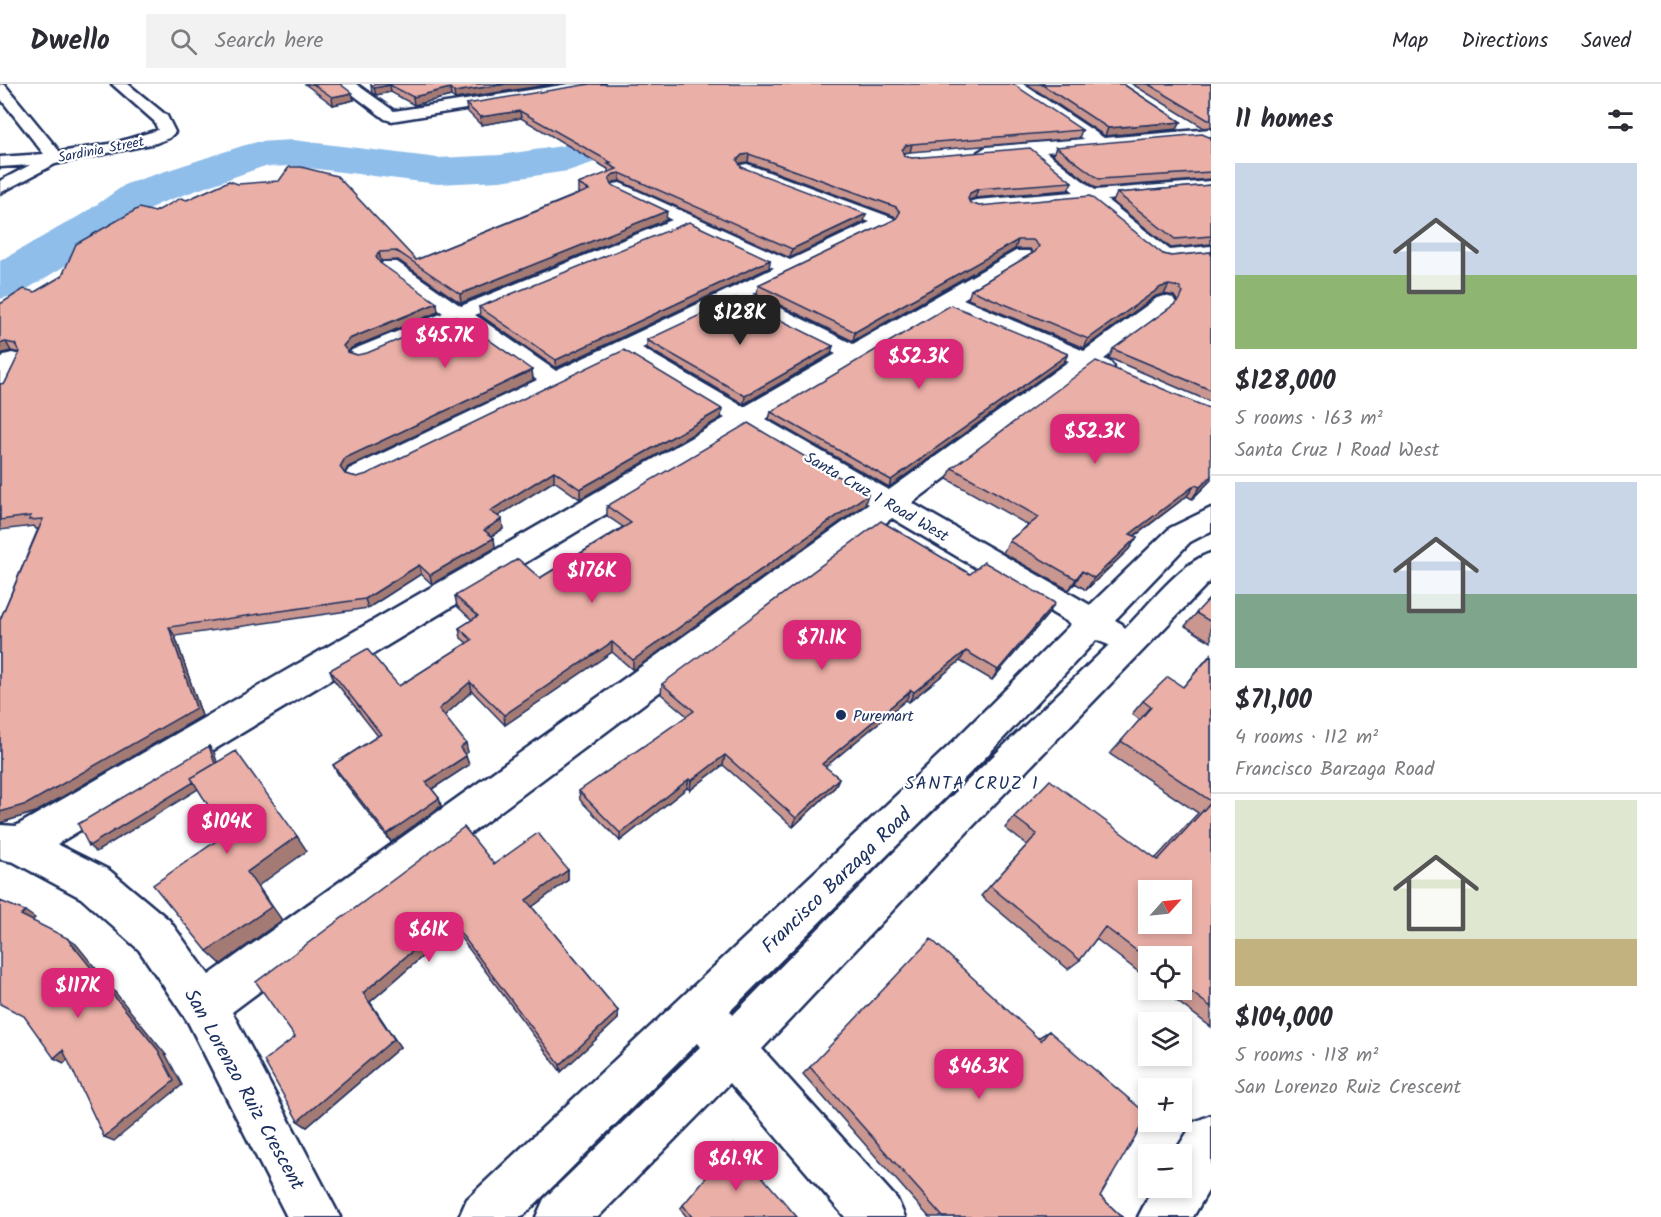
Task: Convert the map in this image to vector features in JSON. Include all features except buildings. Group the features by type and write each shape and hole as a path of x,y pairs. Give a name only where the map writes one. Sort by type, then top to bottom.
{"street":[{"name":"Sardinia Street","path":"0,162 57,159 151,140 167,132 161,119 119,84"},
{"path":"467,84 479,104"},
{"path":"348,86 391,116 479,104 551,88 597,84"},
{"path":"348,86 373,86"},
{"path":"1016,86 1101,143"},
{"path":"0,88 57,159 0,188"},
{"path":"1182,123 1207,137"},
{"path":"965,154 1207,137"},
{"path":"1032,149 1166,256 1207,255"},
{"path":"359,475 886,222 747,169"},
{"path":"976,206 1211,186"},
{"path":"620,188 790,268"},
{"path":"360,355 688,220"},
{"path":"10,843 745,419 1023,255"},
{"path":"390,266 555,381"},
{"path":"735,294 854,354"},
{"path":"946,300 1118,374"},
{"path":"204,1006 1165,303"},
{"name":"Santa Cruz 1 Road West","path":"623,348 1093,621 1130,645"},
{"path":"0,386 12,360"},
{"name":"Francisco Barzaga Road","path":"485,1217 966,753 1093,621 1180,535 1211,518"},
{"path":"562,1217 732,1049 927,846 1130,645 1195,577 1211,564"},
{"name":"San Lorenzo Ruiz Crescent","path":"10,843 95,884 154,935 204,1006 314,1217"},
{"path":"701,1011 879,1217"},
{"path":"1192,1171 1211,1139"},
{"path":"1164,1217 1176,1198"}],"waterway":[{"path":"0,283 103,222 142,194 257,155 293,153 438,171 500,168 568,158 675,122 732,113 802,93 860,84"}],"place":[{"name":"Puremart","path":"841,715"}],"district":[{"name":"SANTA CRUZ 1","path":"972,783"}]}
